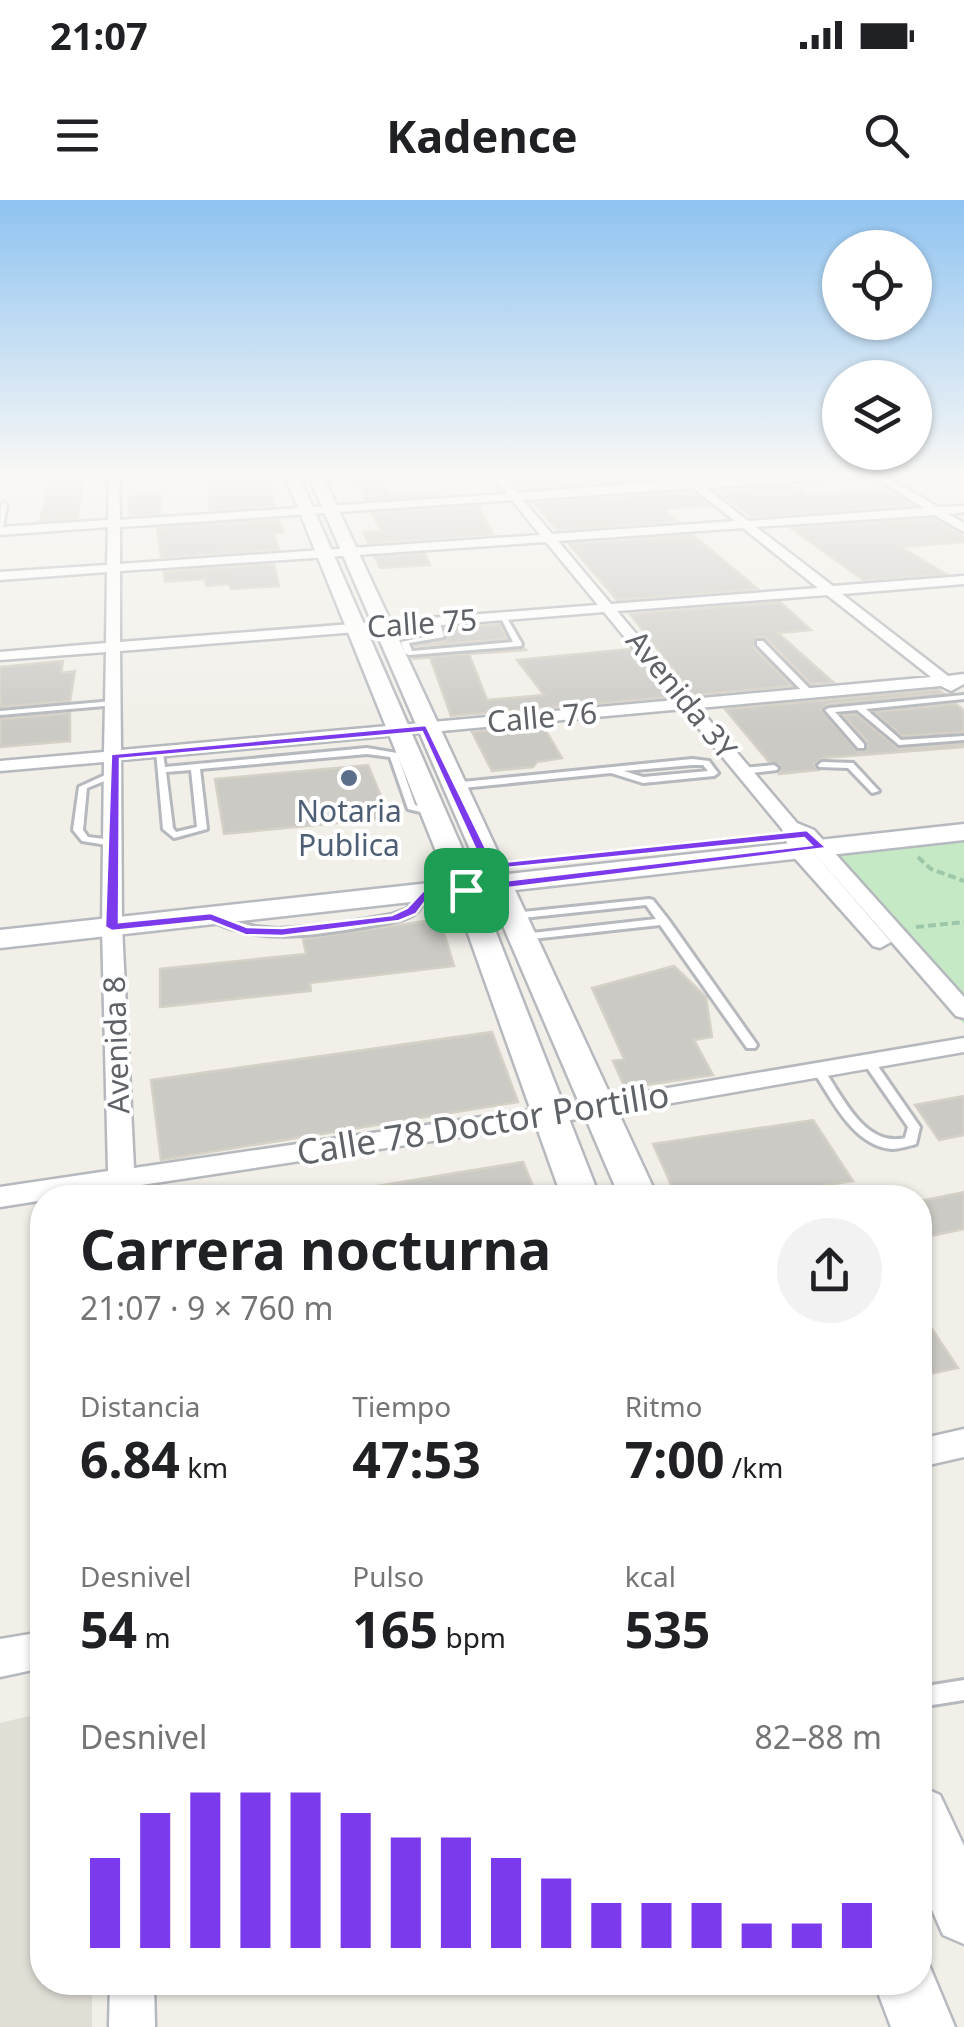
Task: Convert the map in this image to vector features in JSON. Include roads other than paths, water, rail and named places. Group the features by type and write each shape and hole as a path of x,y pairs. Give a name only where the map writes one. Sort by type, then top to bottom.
{"street":[{"name":"Avenida 8","path":"111,557 112,917 122,1185"},
{"path":"0,576 274,557"},
{"path":"325,557 356,629 413,729 452,786 633,1185"},
{"path":"354,557 387,627 434,814 576,1185"},
{"name":"Avenida 3Y","path":"567,557 688,706 887,936 964,1034"},
{"path":"790,557 964,697"},
{"name":"Calle 75","path":"0,656 964,580"},
{"name":"Calle 76","path":"0,766 114,766 413,729 964,678"},
{"path":"0,940 112,917 493,877 964,816"},
{"path":"801,839 964,832"},
{"path":"0,919 211,917 424,894 461,880"},
{"name":"Avenida 3Y","path":"887,936 964,1011"},
{"name":"Calle 78 Doctor Portillo","path":"140,1185 964,1045"},
{"name":"Calle 78 Doctor Portillo","path":"0,1197 30,1195"},
{"path":"932,1450 964,1443"},
{"path":"0,1658 30,1652"},
{"path":"932,1842 964,1914"},
{"path":"132,1995 132,2027"},
{"path":"910,1995 924,2027"}],"lane":[{"path":"437,623 441,635 404,642 409,653 518,644 504,618"},
{"path":"760,644 810,694"},
{"path":"861,746 829,712 964,697"},
{"path":"0,713 113,703"},
{"path":"858,707 898,743 964,738"},
{"path":"196,766 203,825 184,836 168,829 160,761 196,766 386,751 394,755 411,807 434,814"},
{"path":"452,786 611,770 692,762 706,764 714,773 652,780 611,770"},
{"path":"822,765 850,766 875,790"},
{"path":"114,766 83,787 78,830 85,839 114,843"},
{"path":"743,771 774,768"},
{"path":"515,927 644,901 664,921 750,1045"},
{"path":"515,927 664,921"},
{"path":"819,1071 864,1133 888,1144 911,1141 914,1127 868,1062"},
{"path":"932,1695 964,1690"}],"place":[{"name":"Notaria Publica","path":"349,778"}]}
